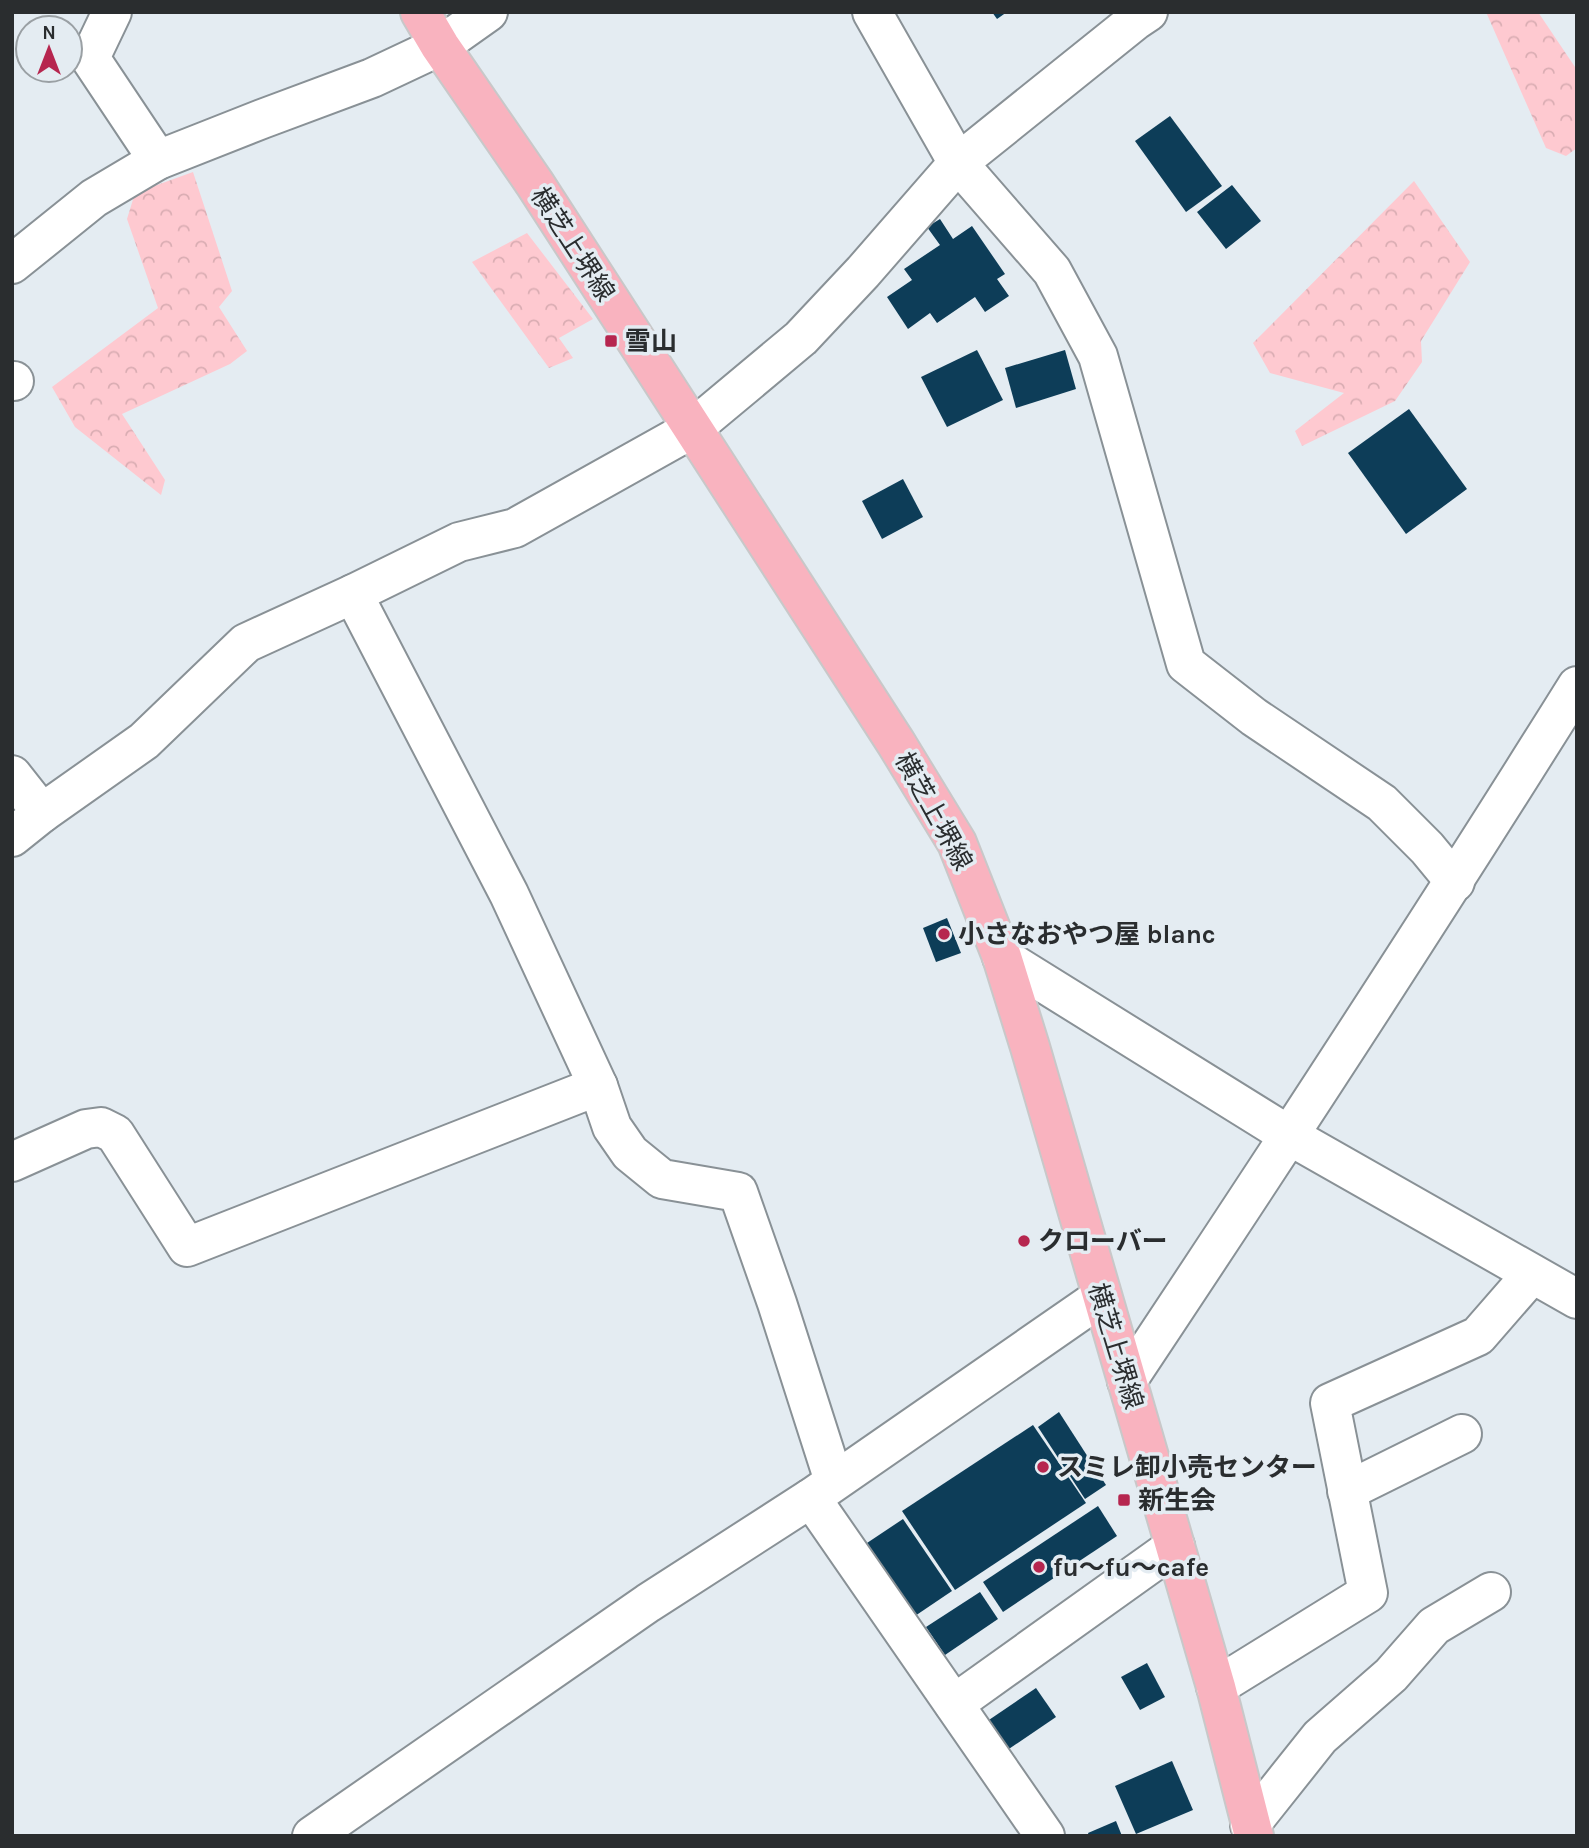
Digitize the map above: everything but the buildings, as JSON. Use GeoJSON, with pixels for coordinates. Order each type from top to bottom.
{"type":"FeatureCollection","features":[{"type":"Feature","properties":{"kind":"main road","name":"横芝上堺線"},"geometry":{"type":"LineString","coordinates":[[420,12],[440,46],[535,184],[896,743],[957,843],[1002,957],[1030,1047],[1216,1687],[1252,1830]]}},
{"type":"Feature","properties":{"kind":"street"},"geometry":{"type":"LineString","coordinates":[[112,12],[90,58],[158,160]]}},
{"type":"Feature","properties":{"kind":"street"},"geometry":{"type":"LineString","coordinates":[[12,264],[94,198],[158,160],[372,78],[440,46],[488,12]]}},
{"type":"Feature","properties":{"kind":"street"},"geometry":{"type":"LineString","coordinates":[[872,12],[958,163],[1052,271],[1098,356],[1186,664],[1254,717],[1382,803],[1427,848],[1455,882]]}},
{"type":"Feature","properties":{"kind":"street"},"geometry":{"type":"LineString","coordinates":[[12,837],[144,741],[246,643],[353,594],[458,541],[515,528],[692,429],[800,338],[863,272],[958,163],[1148,12]]}},
{"type":"Feature","properties":{"kind":"street"},"geometry":{"type":"LineString","coordinates":[[353,594],[509,894],[598,1086],[612,1127],[631,1153],[662,1179],[738,1192],[777,1303],[822,1490],[954,1704],[1045,1836]]}},
{"type":"Feature","properties":{"kind":"street"},"geometry":{"type":"LineString","coordinates":[[1127,1381],[1455,882],[1577,686]]}},
{"type":"Feature","properties":{"kind":"street"},"geometry":{"type":"LineString","coordinates":[[12,775],[42,813]]}},
{"type":"Feature","properties":{"kind":"street"},"geometry":{"type":"LineString","coordinates":[[1002,957],[1290,1136],[1577,1299]]}},
{"type":"Feature","properties":{"kind":"street"},"geometry":{"type":"LineString","coordinates":[[12,1162],[86,1129],[101,1127],[115,1134],[187,1247],[598,1086]]}},
{"type":"Feature","properties":{"kind":"street"},"geometry":{"type":"LineString","coordinates":[[1216,1687],[1368,1593],[1330,1403],[1478,1336],[1532,1275]]}},
{"type":"Feature","properties":{"kind":"street"},"geometry":{"type":"LineString","coordinates":[[312,1836],[648,1603],[822,1490],[1101,1297]]}},
{"type":"Feature","properties":{"kind":"street"},"geometry":{"type":"LineString","coordinates":[[1347,1491],[1462,1434]]}},
{"type":"Feature","properties":{"kind":"street"},"geometry":{"type":"LineString","coordinates":[[954,1704],[1175,1546]]}},
{"type":"Feature","properties":{"kind":"street"},"geometry":{"type":"LineString","coordinates":[[1252,1830],[1320,1737],[1391,1675],[1434,1626],[1491,1592]]}},
{"type":"Feature","properties":{"kind":"green space"},"geometry":{"type":"Polygon","coordinates":[[[1486,12],[1538,12],[1577,70],[1577,148],[1566,156],[1546,148],[1486,12]]]}},
{"type":"Feature","properties":{"kind":"green space"},"geometry":{"type":"Polygon","coordinates":[[[193,172],[232,291],[219,307],[247,351],[230,364],[122,414],[165,480],[161,495],[75,427],[52,387],[158,308],[127,219],[135,193],[193,172]]]}},
{"type":"Feature","properties":{"kind":"green space"},"geometry":{"type":"Polygon","coordinates":[[[1414,181],[1470,262],[1421,341],[1422,362],[1395,401],[1302,446],[1295,431],[1344,393],[1270,373],[1253,343],[1414,181]]]}},
{"type":"Feature","properties":{"kind":"green space"},"geometry":{"type":"Polygon","coordinates":[[[527,233],[593,319],[559,338],[573,358],[549,368],[472,262],[527,233]]]}},
{"type":"Feature","properties":{"kind":"place","name":"雪山"},"geometry":{"type":"Point","coordinates":[611,341]}},
{"type":"Feature","properties":{"kind":"place","name":"小さなおやつ屋 blanc"},"geometry":{"type":"Point","coordinates":[944,934]}},
{"type":"Feature","properties":{"kind":"place","name":"クローバー"},"geometry":{"type":"Point","coordinates":[1024,1241]}},
{"type":"Feature","properties":{"kind":"place","name":"スミレ卸小売センター"},"geometry":{"type":"Point","coordinates":[1043,1467]}},
{"type":"Feature","properties":{"kind":"place","name":"新生会"},"geometry":{"type":"Point","coordinates":[1124,1500]}},
{"type":"Feature","properties":{"kind":"place","name":"fu～fu～cafe"},"geometry":{"type":"Point","coordinates":[1039,1567]}}]}
